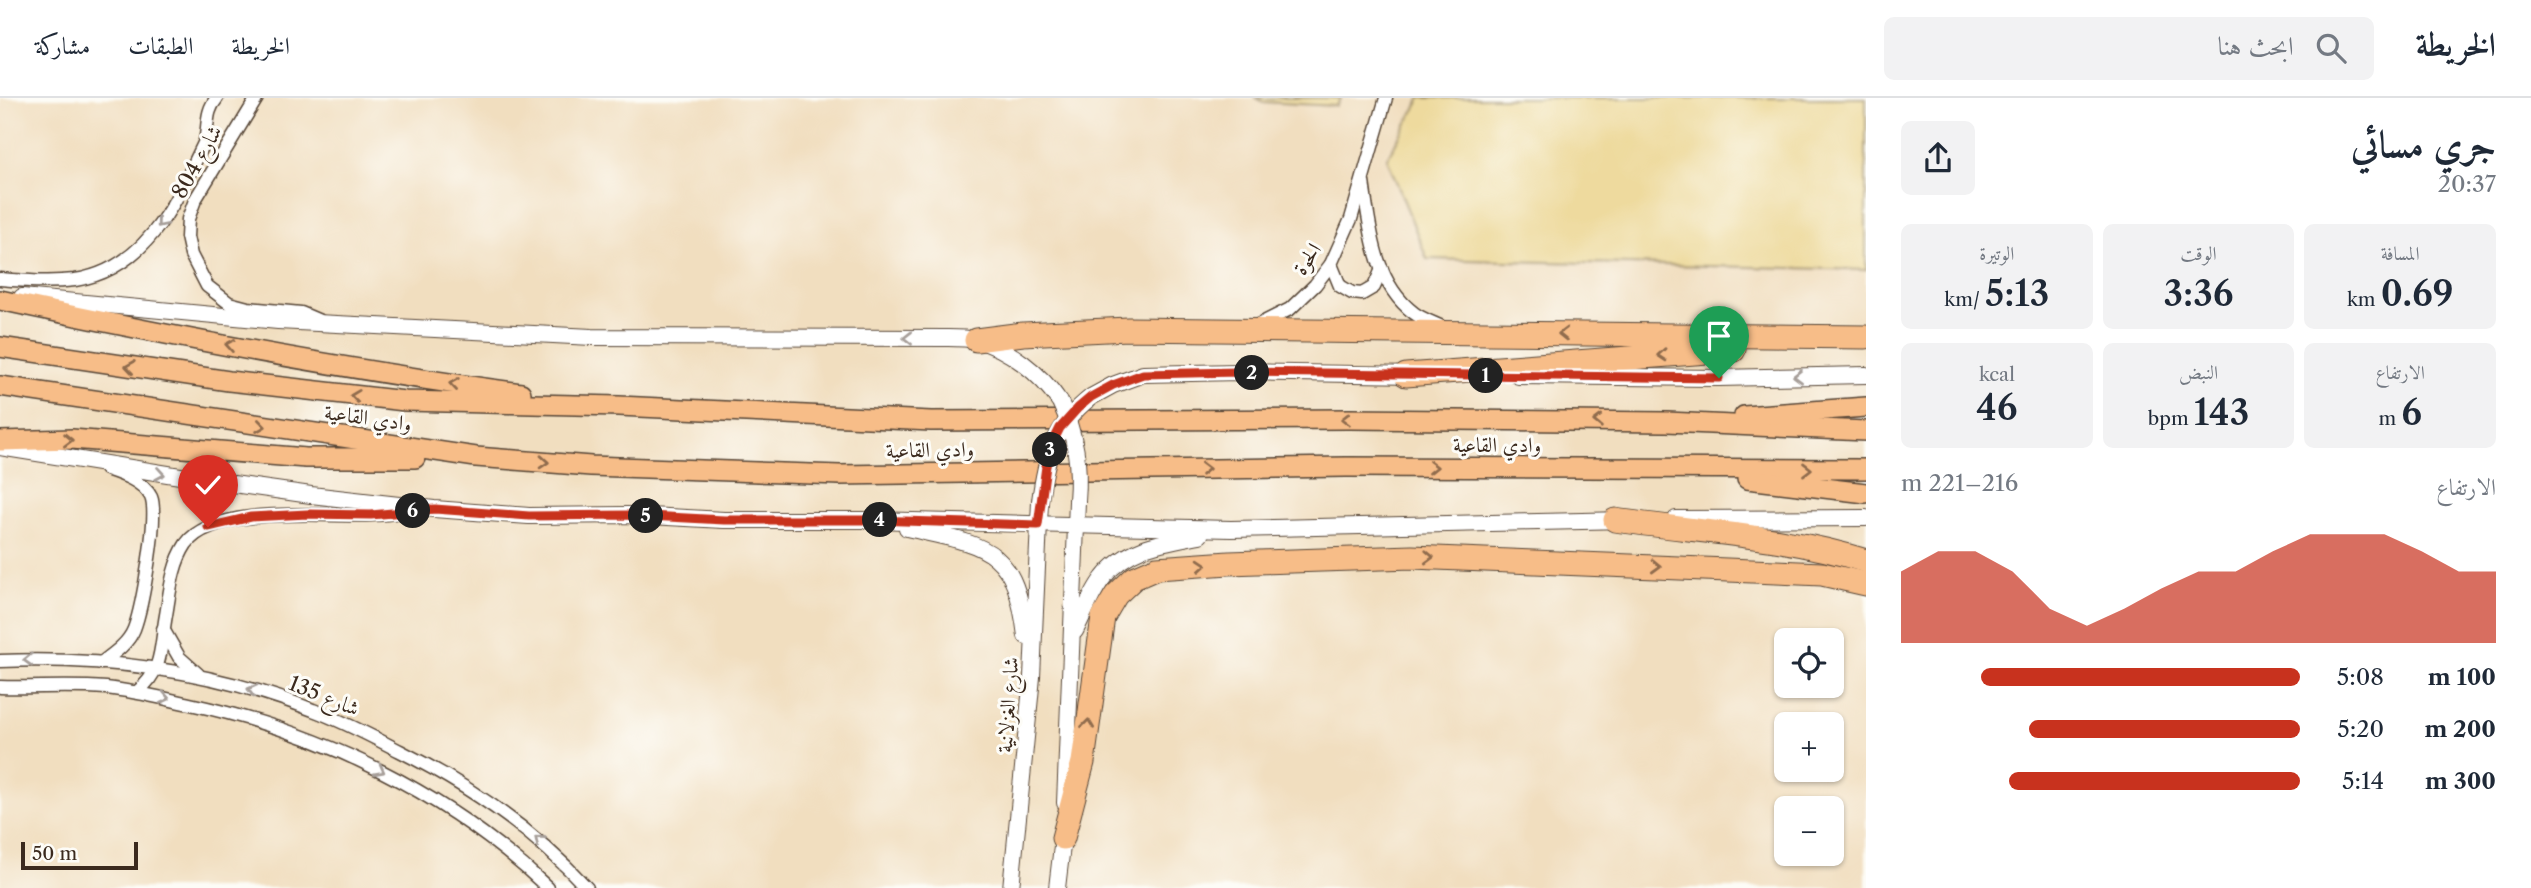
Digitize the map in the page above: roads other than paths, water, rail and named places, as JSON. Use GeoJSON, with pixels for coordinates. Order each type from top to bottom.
{"type":"FeatureCollection","features":[{"type":"Feature","properties":{"kind":"highway"},"geometry":{"type":"LineString","coordinates":[[976,340],[1023,334],[1128,329],[1866,337]]}},
{"type":"Feature","properties":{"kind":"highway"},"geometry":{"type":"LineString","coordinates":[[1406,375],[1733,350],[1778,338]]}},
{"type":"Feature","properties":{"kind":"highway"},"geometry":{"type":"LineString","coordinates":[[1615,520],[1831,549],[1866,561]]}},
{"type":"Feature","properties":{"kind":"highway"},"geometry":{"type":"LineString","coordinates":[[1063,838],[1083,762],[1103,617],[1124,587],[1134,578],[1157,568],[1412,557],[1822,574],[1866,584]]}},
{"type":"Feature","properties":{"kind":"main road"},"geometry":{"type":"LineString","coordinates":[[0,300],[115,325],[425,380],[619,406]]}},
{"type":"Feature","properties":{"kind":"main road","name":"وادي القاعية"},"geometry":{"type":"LineString","coordinates":[[0,347],[229,381],[405,401],[619,406],[931,421],[1349,419],[1667,422],[1866,431]]}},
{"type":"Feature","properties":{"kind":"main road","name":"وادي القاعية"},"geometry":{"type":"LineString","coordinates":[[0,386],[476,457],[591,466],[840,475],[1346,467],[1866,468]]}},
{"type":"Feature","properties":{"kind":"main road"},"geometry":{"type":"LineString","coordinates":[[1667,422],[1866,407]]}},
{"type":"Feature","properties":{"kind":"main road"},"geometry":{"type":"LineString","coordinates":[[0,441],[72,439],[306,458],[476,457]]}},
{"type":"Feature","properties":{"kind":"main road"},"geometry":{"type":"LineString","coordinates":[[1670,469],[1866,493]]}},
{"type":"Feature","properties":{"kind":"street","name":"شارع 804"},"geometry":{"type":"LineString","coordinates":[[0,279],[53,282],[77,279],[106,271],[132,255],[169,214],[205,141],[206,118],[217,98]]}},
{"type":"Feature","properties":{"kind":"street","name":"شارع 804"},"geometry":{"type":"LineString","coordinates":[[257,98],[195,200],[188,219],[187,237],[191,255],[207,286],[229,303],[248,309],[302,313],[325,324]]}},
{"type":"Feature","properties":{"kind":"street","name":"الحوة"},"geometry":{"type":"LineString","coordinates":[[1246,331],[1290,309],[1315,285],[1331,264],[1351,219],[1386,98]]}},
{"type":"Feature","properties":{"kind":"street","name":"الحوة"},"geometry":{"type":"LineString","coordinates":[[1362,179],[1370,229],[1390,289],[1414,313],[1452,332]]}},
{"type":"Feature","properties":{"kind":"street"},"geometry":{"type":"LineString","coordinates":[[1331,264],[1340,286],[1352,293],[1362,293],[1374,287],[1382,269]]}},
{"type":"Feature","properties":{"kind":"street"},"geometry":{"type":"LineString","coordinates":[[0,294],[203,315],[325,324],[592,337],[948,338],[976,340],[1019,361],[1035,373],[1060,402],[1077,451],[1063,838],[1057,888]]}},
{"type":"Feature","properties":{"kind":"street","name":"شارع الغزلانية"},"geometry":{"type":"LineString","coordinates":[[1011,888],[1032,677],[1040,501],[1054,440],[1068,419],[1091,397],[1143,374],[1406,375]]}},
{"type":"Feature","properties":{"kind":"street"},"geometry":{"type":"LineString","coordinates":[[1406,375],[1719,378],[1866,375]]}},
{"type":"Feature","properties":{"kind":"street"},"geometry":{"type":"LineString","coordinates":[[0,447],[312,495],[529,516],[630,515],[724,520],[871,520],[1231,529],[1615,520],[1866,518]]}},
{"type":"Feature","properties":{"kind":"street"},"geometry":{"type":"LineString","coordinates":[[93,463],[140,485],[150,496],[154,511],[152,544],[134,630],[118,650],[100,663]]}},
{"type":"Feature","properties":{"kind":"street"},"geometry":{"type":"LineString","coordinates":[[137,692],[149,682],[157,669],[173,573],[186,545],[196,534],[208,527],[251,517],[371,515],[435,509]]}},
{"type":"Feature","properties":{"kind":"street"},"geometry":{"type":"LineString","coordinates":[[871,520],[955,539],[980,547],[998,558],[1012,579],[1023,611],[1032,677]]}},
{"type":"Feature","properties":{"kind":"street"},"geometry":{"type":"LineString","coordinates":[[1072,636],[1101,579],[1115,564],[1132,552],[1152,545],[1231,529]]}},
{"type":"Feature","properties":{"kind":"street"},"geometry":{"type":"LineString","coordinates":[[163,629],[179,657],[204,678]]}},
{"type":"Feature","properties":{"kind":"street","name":"شارع 135"},"geometry":{"type":"LineString","coordinates":[[0,661],[41,659],[157,669],[266,694],[314,710],[425,763],[471,790],[520,825],[559,858],[587,888]]}},
{"type":"Feature","properties":{"kind":"street","name":"شارع 135"},"geometry":{"type":"LineString","coordinates":[[0,687],[105,688],[137,692],[250,717],[298,733],[360,760],[443,807],[507,852],[548,888]]}}]}
